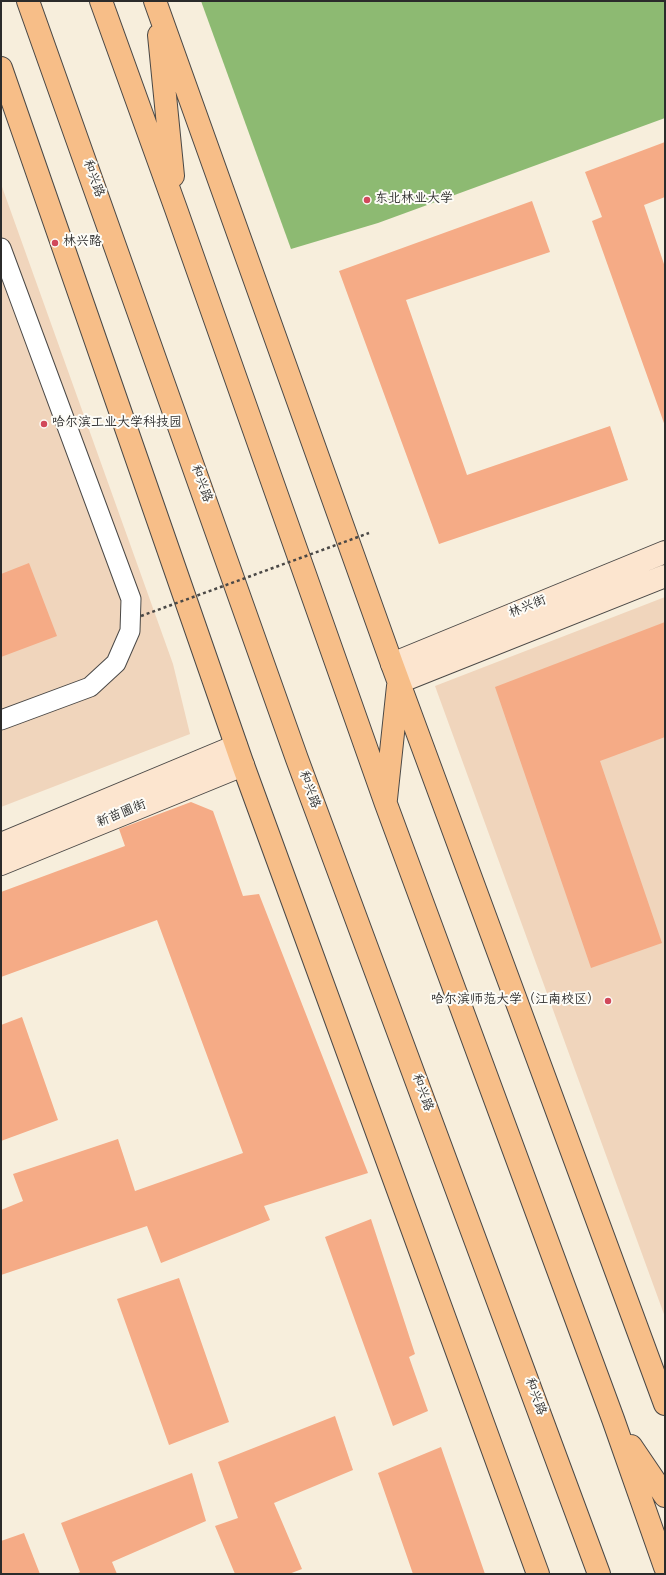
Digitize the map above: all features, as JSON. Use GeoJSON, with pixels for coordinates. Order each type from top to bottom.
{"type":"FeatureCollection","features":[{"type":"Feature","properties":{"kind":"highway","name":"和兴路"},"geometry":{"type":"LineString","coordinates":[[28,1],[297,759],[599,1574]]}},
{"type":"Feature","properties":{"kind":"highway"},"geometry":{"type":"LineString","coordinates":[[101,1],[386,804],[613,1419],[665,1567]]}},
{"type":"Feature","properties":{"kind":"highway"},"geometry":{"type":"LineString","coordinates":[[155,1],[176,209]]}},
{"type":"Feature","properties":{"kind":"highway"},"geometry":{"type":"LineString","coordinates":[[155,1],[395,673],[665,1404]]}},
{"type":"Feature","properties":{"kind":"highway"},"geometry":{"type":"LineString","coordinates":[[1,68],[240,756],[538,1574]]}},
{"type":"Feature","properties":{"kind":"highway"},"geometry":{"type":"LineString","coordinates":[[386,804],[395,673]]}},
{"type":"Feature","properties":{"kind":"highway"},"geometry":{"type":"LineString","coordinates":[[613,1419],[665,1496]]}},
{"type":"Feature","properties":{"kind":"main road","name":"林兴街"},"geometry":{"type":"LineString","coordinates":[[395,673],[665,552]]}},
{"type":"Feature","properties":{"kind":"main road","name":"林兴街"},"geometry":{"type":"LineString","coordinates":[[395,673],[665,576]]}},
{"type":"Feature","properties":{"kind":"main road","name":"新苗圃街"},"geometry":{"type":"LineString","coordinates":[[1,844],[240,756]]}},
{"type":"Feature","properties":{"kind":"main road","name":"新苗圃街"},"geometry":{"type":"LineString","coordinates":[[1,864],[240,756]]}},
{"type":"Feature","properties":{"kind":"street"},"geometry":{"type":"LineString","coordinates":[[1,248],[131,599],[130,631],[116,663],[90,687],[1,720]]}},
{"type":"Feature","properties":{"kind":"path"},"geometry":{"type":"LineString","coordinates":[[141,616],[369,533]]}},
{"type":"Feature","properties":{"kind":"shaded area","name":"哈尔滨工业大学科技园"},"geometry":{"type":"Polygon","coordinates":[[[1,184],[173,664],[190,734],[1,807],[1,184]]]}},
{"type":"Feature","properties":{"kind":"shaded area","name":"哈尔滨师范大学（江南校区）"},"geometry":{"type":"Polygon","coordinates":[[[665,597],[665,1317],[435,686],[665,597]]]}},
{"type":"Feature","properties":{"kind":"green space","name":"东北林业大学"},"geometry":{"type":"Polygon","coordinates":[[[201,1],[665,1],[665,118],[378,223],[291,249],[201,1]]]}},
{"type":"Feature","properties":{"kind":"building"},"geometry":{"type":"Polygon","coordinates":[[[665,142],[665,197],[644,205],[665,267],[665,426],[592,221],[602,217],[585,172],[665,142]]]}},
{"type":"Feature","properties":{"kind":"building"},"geometry":{"type":"Polygon","coordinates":[[[532,201],[550,252],[406,300],[467,475],[610,426],[628,480],[439,544],[339,271],[532,201]]]}},
{"type":"Feature","properties":{"kind":"building"},"geometry":{"type":"Polygon","coordinates":[[[29,563],[57,636],[1,657],[1,574],[29,563]]]}},
{"type":"Feature","properties":{"kind":"building"},"geometry":{"type":"Polygon","coordinates":[[[665,622],[665,737],[600,761],[662,943],[591,968],[495,687],[665,622]]]}},
{"type":"Feature","properties":{"kind":"building"},"geometry":{"type":"Polygon","coordinates":[[[191,802],[213,811],[243,896],[259,894],[368,1173],[264,1206],[270,1220],[161,1263],[147,1226],[1,1275],[1,1210],[23,1201],[13,1174],[118,1139],[135,1191],[243,1153],[157,920],[1,977],[1,892],[125,846],[119,829],[191,802]]]}},
{"type":"Feature","properties":{"kind":"building"},"geometry":{"type":"Polygon","coordinates":[[[22,1017],[58,1120],[1,1141],[1,1025],[22,1017]]]}},
{"type":"Feature","properties":{"kind":"building"},"geometry":{"type":"Polygon","coordinates":[[[371,1219],[415,1354],[409,1357],[428,1411],[393,1426],[325,1237],[371,1219]]]}},
{"type":"Feature","properties":{"kind":"building"},"geometry":{"type":"Polygon","coordinates":[[[179,1278],[229,1422],[169,1445],[117,1299],[179,1278]]]}},
{"type":"Feature","properties":{"kind":"building"},"geometry":{"type":"Polygon","coordinates":[[[335,1416],[353,1470],[274,1503],[302,1569],[289,1574],[235,1574],[215,1526],[238,1518],[218,1462],[335,1416]]]}},
{"type":"Feature","properties":{"kind":"building"},"geometry":{"type":"Polygon","coordinates":[[[441,1447],[485,1574],[413,1574],[378,1473],[441,1447]]]}},
{"type":"Feature","properties":{"kind":"building"},"geometry":{"type":"Polygon","coordinates":[[[192,1473],[206,1521],[112,1562],[117,1574],[76,1574],[80,1572],[61,1523],[192,1473]]]}},
{"type":"Feature","properties":{"kind":"building"},"geometry":{"type":"Polygon","coordinates":[[[24,1533],[40,1574],[1,1574],[1,1541],[24,1533]]]}},
{"type":"Feature","properties":{"kind":"place","name":"东北林业大学"},"geometry":{"type":"Point","coordinates":[367,200]}},
{"type":"Feature","properties":{"kind":"place","name":"林兴路"},"geometry":{"type":"Point","coordinates":[55,243]}},
{"type":"Feature","properties":{"kind":"place","name":"哈尔滨工业大学科技园"},"geometry":{"type":"Point","coordinates":[44,424]}},
{"type":"Feature","properties":{"kind":"place","name":"哈尔滨师范大学（江南校区）"},"geometry":{"type":"Point","coordinates":[608,1001]}}]}
